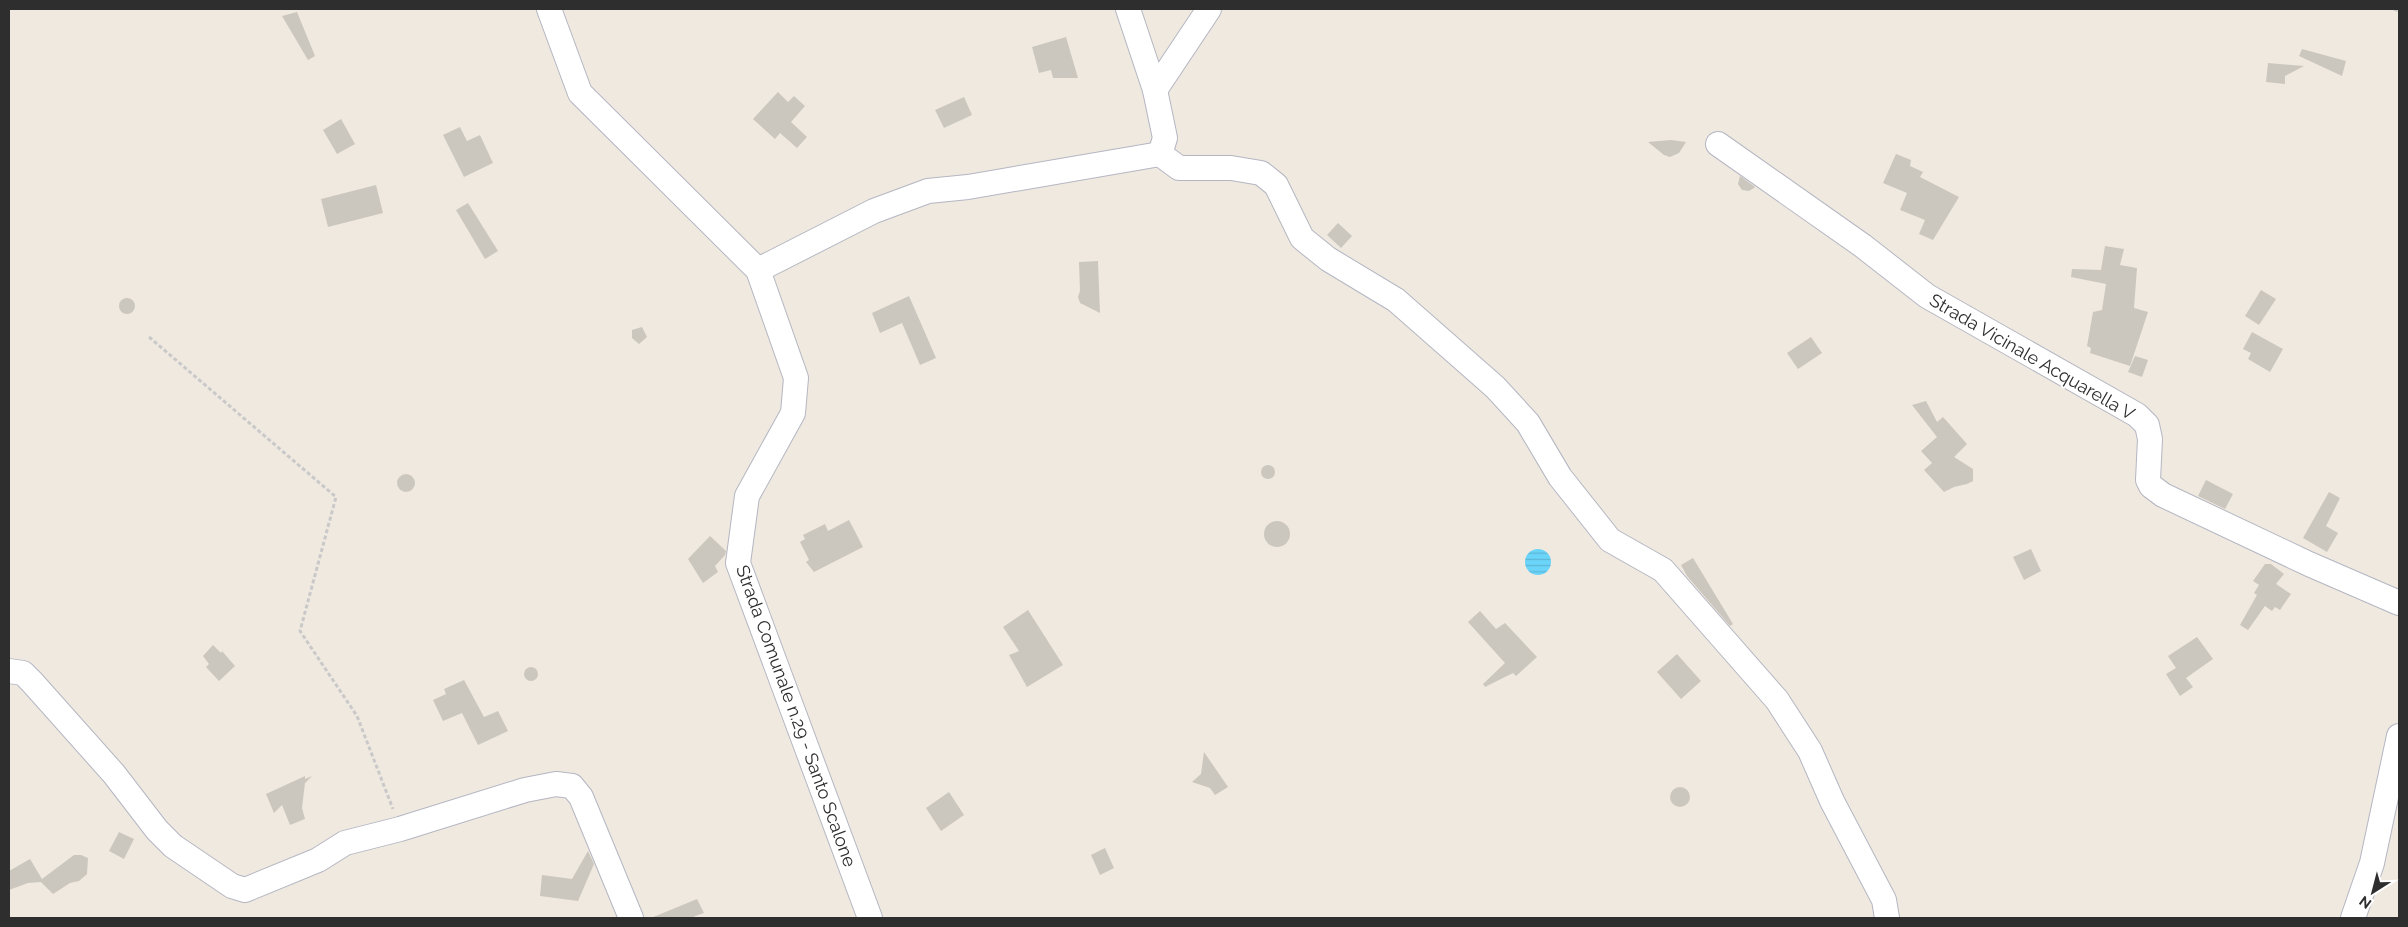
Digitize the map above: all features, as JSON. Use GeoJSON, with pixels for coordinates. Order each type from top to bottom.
{"type":"FeatureCollection","features":[{"type":"Feature","properties":{"kind":"street","name":"Strada Comunale n.29 - Santo Scalone"},"geometry":{"type":"LineString","coordinates":[[549,9],[580,93],[758,270],[796,378],[793,413],[747,496],[738,562],[870,918]]}},
{"type":"Feature","properties":{"kind":"street"},"geometry":{"type":"LineString","coordinates":[[1128,9],[1156,90],[1165,138],[1160,154]]}},
{"type":"Feature","properties":{"kind":"street"},"geometry":{"type":"LineString","coordinates":[[1156,90],[1209,9]]}},
{"type":"Feature","properties":{"kind":"street","name":"Strada Vicinale Acquarella V"},"geometry":{"type":"LineString","coordinates":[[1718,144],[1863,246],[1926,296],[2137,415],[2147,425],[2150,439],[2148,480],[2151,486],[2163,495],[2309,564],[2399,603]]}},
{"type":"Feature","properties":{"kind":"street"},"geometry":{"type":"LineString","coordinates":[[758,270],[874,211],[928,191],[968,187],[1160,154],[1179,168],[1231,168],[1261,173],[1276,186],[1302,238],[1328,259],[1396,300],[1496,387],[1528,423],[1560,477],[1610,540],[1663,570],[1777,700],[1810,751],[1832,801],[1884,900],[1887,918]]}},
{"type":"Feature","properties":{"kind":"street"},"geometry":{"type":"LineString","coordinates":[[9,671],[23,673],[32,682],[114,774],[157,830],[173,846],[232,886],[245,890],[318,860],[345,843],[525,790],[556,784],[572,786],[581,797],[631,918]]}},
{"type":"Feature","properties":{"kind":"street"},"geometry":{"type":"LineString","coordinates":[[2353,918],[2372,862],[2399,736]]}},
{"type":"Feature","properties":{"kind":"path"},"geometry":{"type":"LineString","coordinates":[[2394,9],[2399,11]]}},
{"type":"Feature","properties":{"kind":"path"},"geometry":{"type":"LineString","coordinates":[[149,337],[336,497],[300,631],[357,716],[400,828]]}},
{"type":"Feature","properties":{"kind":"water"},"geometry":{"type":"Polygon","coordinates":[[[1538,549],[1547,553],[1551,562],[1547,571],[1538,575],[1529,571],[1525,562],[1529,553],[1538,549]]]}},
{"type":"Feature","properties":{"kind":"building"},"geometry":{"type":"Polygon","coordinates":[[[297,12],[315,56],[308,60],[282,16],[297,12]]]}},
{"type":"Feature","properties":{"kind":"building"},"geometry":{"type":"Polygon","coordinates":[[[1066,37],[1078,78],[1053,78],[1051,70],[1039,73],[1032,47],[1066,37]]]}},
{"type":"Feature","properties":{"kind":"building"},"geometry":{"type":"Polygon","coordinates":[[[2302,49],[2346,61],[2342,76],[2299,56],[2302,49]]]}},
{"type":"Feature","properties":{"kind":"building"},"geometry":{"type":"Polygon","coordinates":[[[2268,63],[2304,66],[2285,76],[2285,84],[2266,82],[2268,63]]]}},
{"type":"Feature","properties":{"kind":"building"},"geometry":{"type":"Polygon","coordinates":[[[778,92],[788,102],[794,96],[805,106],[791,122],[807,137],[797,148],[780,133],[775,139],[753,119],[778,92]]]}},
{"type":"Feature","properties":{"kind":"building"},"geometry":{"type":"Polygon","coordinates":[[[964,97],[972,115],[944,128],[935,110],[964,97]]]}},
{"type":"Feature","properties":{"kind":"building"},"geometry":{"type":"Polygon","coordinates":[[[341,119],[355,144],[337,154],[323,130],[341,119]]]}},
{"type":"Feature","properties":{"kind":"building"},"geometry":{"type":"Polygon","coordinates":[[[460,127],[467,141],[480,135],[493,163],[464,177],[443,135],[460,127]]]}},
{"type":"Feature","properties":{"kind":"building"},"geometry":{"type":"Polygon","coordinates":[[[1671,140],[1686,142],[1679,153],[1670,157],[1664,155],[1648,142],[1671,140]]]}},
{"type":"Feature","properties":{"kind":"building"},"geometry":{"type":"Polygon","coordinates":[[[1896,154],[1911,160],[1910,166],[1923,172],[1920,177],[1959,197],[1933,240],[1919,234],[1925,220],[1900,210],[1907,193],[1883,183],[1896,154]]]}},
{"type":"Feature","properties":{"kind":"building"},"geometry":{"type":"Polygon","coordinates":[[[1740,176],[1755,187],[1749,191],[1742,190],[1738,184],[1740,176]]]}},
{"type":"Feature","properties":{"kind":"building"},"geometry":{"type":"Polygon","coordinates":[[[376,185],[383,213],[328,227],[321,199],[376,185]]]}},
{"type":"Feature","properties":{"kind":"building"},"geometry":{"type":"Polygon","coordinates":[[[468,203],[498,251],[485,259],[456,210],[468,203]]]}},
{"type":"Feature","properties":{"kind":"building"},"geometry":{"type":"Polygon","coordinates":[[[1338,223],[1352,236],[1341,248],[1327,235],[1338,223]]]}},
{"type":"Feature","properties":{"kind":"building"},"geometry":{"type":"Polygon","coordinates":[[[2105,246],[2124,249],[2120,265],[2137,268],[2134,308],[2148,312],[2130,366],[2090,353],[2091,348],[2087,346],[2093,312],[2102,310],[2106,284],[2071,277],[2072,269],[2101,270],[2105,246]]]}},
{"type":"Feature","properties":{"kind":"building"},"geometry":{"type":"Polygon","coordinates":[[[1098,261],[1100,313],[1080,303],[1078,297],[1080,291],[1079,262],[1098,261]]]}},
{"type":"Feature","properties":{"kind":"building"},"geometry":{"type":"Polygon","coordinates":[[[2261,290],[2276,299],[2259,325],[2245,316],[2261,290]]]}},
{"type":"Feature","properties":{"kind":"building"},"geometry":{"type":"Polygon","coordinates":[[[909,296],[936,358],[920,365],[902,323],[880,333],[872,313],[909,296]]]}},
{"type":"Feature","properties":{"kind":"building"},"geometry":{"type":"Polygon","coordinates":[[[124,298],[130,298],[135,303],[133,312],[124,314],[119,309],[119,303],[124,298]]]}},
{"type":"Feature","properties":{"kind":"building"},"geometry":{"type":"Polygon","coordinates":[[[642,327],[647,337],[639,344],[632,338],[632,330],[642,327]]]}},
{"type":"Feature","properties":{"kind":"building"},"geometry":{"type":"Polygon","coordinates":[[[2252,332],[2283,349],[2270,372],[2248,359],[2251,353],[2243,349],[2252,332]]]}},
{"type":"Feature","properties":{"kind":"building"},"geometry":{"type":"Polygon","coordinates":[[[1811,337],[1822,353],[1798,369],[1787,353],[1811,337]]]}},
{"type":"Feature","properties":{"kind":"building"},"geometry":{"type":"Polygon","coordinates":[[[2135,356],[2148,360],[2142,377],[2128,372],[2135,356]]]}},
{"type":"Feature","properties":{"kind":"building"},"geometry":{"type":"Polygon","coordinates":[[[1926,401],[1937,422],[1943,417],[1967,444],[1954,457],[1973,469],[1973,481],[1944,492],[1924,470],[1932,463],[1921,451],[1937,437],[1912,405],[1926,401]]]}},
{"type":"Feature","properties":{"kind":"building"},"geometry":{"type":"Polygon","coordinates":[[[1265,465],[1271,465],[1275,472],[1271,479],[1265,479],[1261,475],[1261,469],[1265,465]]]}},
{"type":"Feature","properties":{"kind":"building"},"geometry":{"type":"Polygon","coordinates":[[[406,474],[412,477],[415,483],[412,489],[406,492],[400,489],[397,483],[400,477],[406,474]]]}},
{"type":"Feature","properties":{"kind":"building"},"geometry":{"type":"Polygon","coordinates":[[[2206,480],[2233,494],[2225,509],[2198,496],[2206,480]]]}},
{"type":"Feature","properties":{"kind":"building"},"geometry":{"type":"Polygon","coordinates":[[[2329,492],[2340,498],[2326,526],[2338,533],[2327,552],[2303,538],[2329,492]]]}},
{"type":"Feature","properties":{"kind":"building"},"geometry":{"type":"Polygon","coordinates":[[[849,520],[863,547],[814,572],[806,562],[809,560],[800,542],[805,539],[803,535],[825,524],[828,531],[849,520]]]}},
{"type":"Feature","properties":{"kind":"building"},"geometry":{"type":"Polygon","coordinates":[[[1277,521],[1286,525],[1290,534],[1286,543],[1277,547],[1268,543],[1264,534],[1268,525],[1277,521]]]}},
{"type":"Feature","properties":{"kind":"building"},"geometry":{"type":"Polygon","coordinates":[[[710,536],[726,551],[725,555],[715,566],[718,572],[703,583],[688,559],[710,536]]]}},
{"type":"Feature","properties":{"kind":"building"},"geometry":{"type":"Polygon","coordinates":[[[2031,549],[2041,571],[2024,580],[2013,557],[2031,549]]]}},
{"type":"Feature","properties":{"kind":"building"},"geometry":{"type":"Polygon","coordinates":[[[1693,558],[1733,624],[1730,626],[1687,576],[1681,565],[1693,558]]]}},
{"type":"Feature","properties":{"kind":"building"},"geometry":{"type":"Polygon","coordinates":[[[2265,564],[2271,564],[2284,574],[2276,584],[2291,594],[2280,610],[2275,607],[2272,611],[2265,606],[2248,630],[2240,625],[2257,595],[2254,593],[2259,585],[2253,581],[2265,564]]]}},
{"type":"Feature","properties":{"kind":"building"},"geometry":{"type":"Polygon","coordinates":[[[1028,610],[1063,665],[1027,687],[1009,655],[1019,651],[1003,627],[1028,610]]]}},
{"type":"Feature","properties":{"kind":"building"},"geometry":{"type":"Polygon","coordinates":[[[1480,611],[1496,629],[1505,623],[1537,657],[1516,676],[1513,673],[1485,687],[1483,684],[1505,663],[1468,622],[1480,611]]]}},
{"type":"Feature","properties":{"kind":"building"},"geometry":{"type":"Polygon","coordinates":[[[2197,637],[2213,659],[2186,678],[2193,687],[2180,696],[2166,674],[2176,668],[2168,656],[2197,637]]]}},
{"type":"Feature","properties":{"kind":"building"},"geometry":{"type":"Polygon","coordinates":[[[213,645],[221,653],[222,651],[235,666],[219,681],[206,667],[209,664],[203,656],[213,645]]]}},
{"type":"Feature","properties":{"kind":"building"},"geometry":{"type":"Polygon","coordinates":[[[1677,654],[1701,681],[1681,699],[1657,672],[1677,654]]]}},
{"type":"Feature","properties":{"kind":"building"},"geometry":{"type":"Polygon","coordinates":[[[528,667],[534,667],[538,674],[534,681],[528,681],[524,677],[524,671],[528,667]]]}},
{"type":"Feature","properties":{"kind":"building"},"geometry":{"type":"Polygon","coordinates":[[[464,680],[484,717],[498,711],[508,731],[478,745],[462,713],[443,721],[433,700],[446,694],[444,689],[464,680]]]}},
{"type":"Feature","properties":{"kind":"building"},"geometry":{"type":"Polygon","coordinates":[[[1204,752],[1228,787],[1215,795],[1210,788],[1192,782],[1201,774],[1204,752]]]}},
{"type":"Feature","properties":{"kind":"building"},"geometry":{"type":"Polygon","coordinates":[[[305,776],[305,779],[312,776],[305,783],[302,808],[305,819],[290,825],[282,805],[274,813],[266,794],[305,776]]]}},
{"type":"Feature","properties":{"kind":"building"},"geometry":{"type":"Polygon","coordinates":[[[1680,787],[1687,790],[1690,797],[1687,804],[1680,807],[1673,804],[1670,797],[1673,790],[1680,787]]]}},
{"type":"Feature","properties":{"kind":"building"},"geometry":{"type":"Polygon","coordinates":[[[949,792],[964,815],[941,831],[926,808],[949,792]]]}},
{"type":"Feature","properties":{"kind":"building"},"geometry":{"type":"Polygon","coordinates":[[[119,832],[134,839],[124,859],[109,851],[119,832]]]}},
{"type":"Feature","properties":{"kind":"building"},"geometry":{"type":"Polygon","coordinates":[[[1105,848],[1114,868],[1100,875],[1091,855],[1105,848]]]}},
{"type":"Feature","properties":{"kind":"building"},"geometry":{"type":"Polygon","coordinates":[[[588,851],[594,864],[578,901],[540,896],[542,875],[572,879],[588,851]]]}},
{"type":"Feature","properties":{"kind":"building"},"geometry":{"type":"Polygon","coordinates":[[[74,855],[88,858],[87,874],[79,881],[70,883],[53,894],[41,882],[28,883],[9,890],[9,871],[30,859],[42,879],[74,855]]]}},
{"type":"Feature","properties":{"kind":"building"},"geometry":{"type":"Polygon","coordinates":[[[697,899],[704,913],[690,918],[651,918],[697,899]]]}}]}
